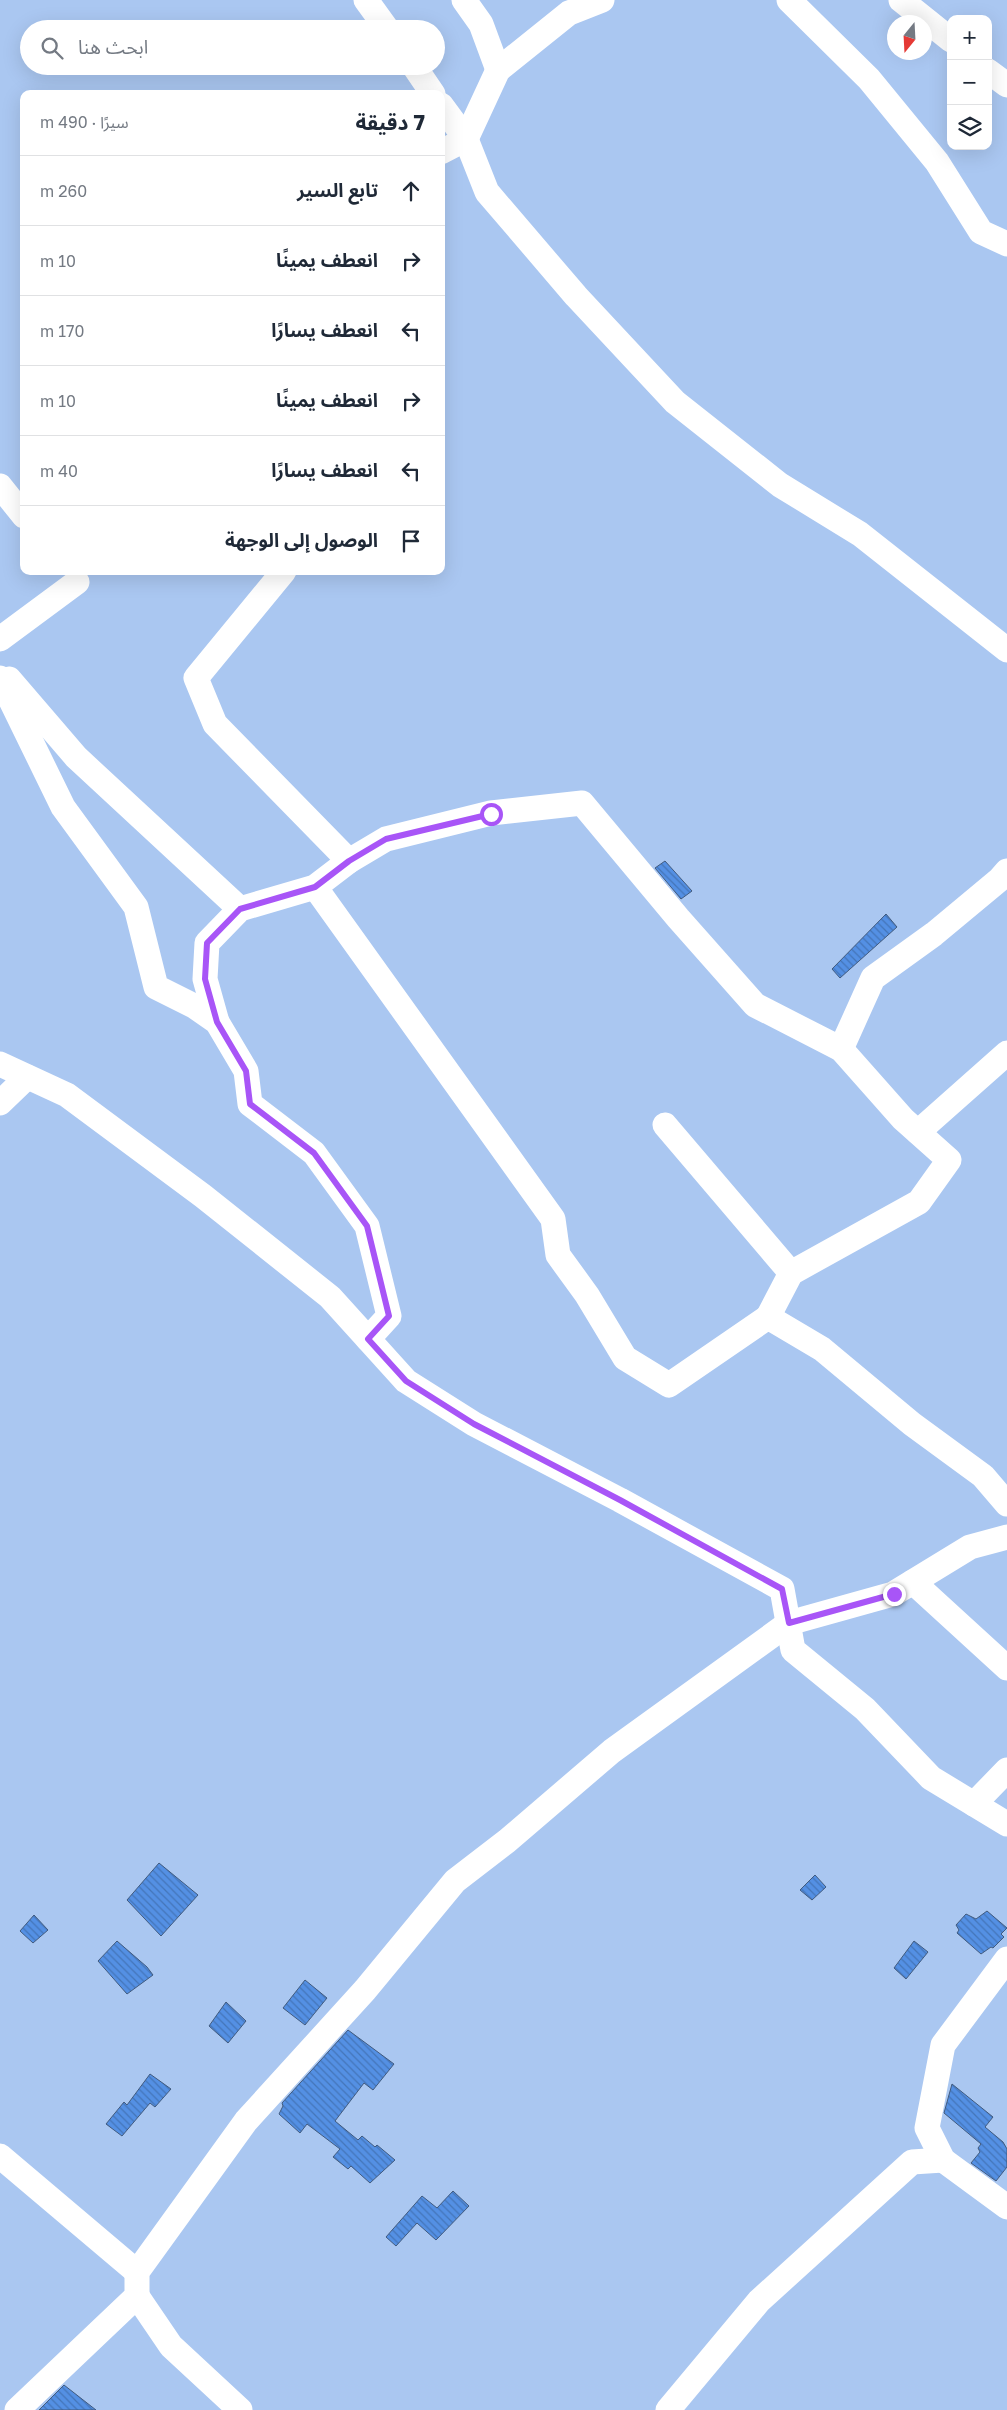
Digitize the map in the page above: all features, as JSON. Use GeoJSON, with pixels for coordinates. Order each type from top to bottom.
{"type":"FeatureCollection","features":[{"type":"Feature","properties":{"kind":"street"},"geometry":{"type":"LineString","coordinates":[[366,0],[380,20]]}},
{"type":"Feature","properties":{"kind":"street"},"geometry":{"type":"LineString","coordinates":[[464,0],[481,24],[498,70]]}},
{"type":"Feature","properties":{"kind":"street"},"geometry":{"type":"LineString","coordinates":[[445,150],[466,139],[498,70],[569,13],[602,0]]}},
{"type":"Feature","properties":{"kind":"street"},"geometry":{"type":"LineString","coordinates":[[789,0],[869,79],[937,162],[981,232],[1007,244]]}},
{"type":"Feature","properties":{"kind":"street"},"geometry":{"type":"LineString","coordinates":[[901,0],[947,37]]}},
{"type":"Feature","properties":{"kind":"street"},"geometry":{"type":"LineString","coordinates":[[992,74],[1007,85]]}},
{"type":"Feature","properties":{"kind":"street"},"geometry":{"type":"LineString","coordinates":[[420,75],[430,90]]}},
{"type":"Feature","properties":{"kind":"street"},"geometry":{"type":"LineString","coordinates":[[445,110],[466,139],[486,192],[576,296],[674,402],[780,485],[860,534],[1007,650]]}},
{"type":"Feature","properties":{"kind":"street"},"geometry":{"type":"LineString","coordinates":[[0,486],[20,511]]}},
{"type":"Feature","properties":{"kind":"street"},"geometry":{"type":"LineString","coordinates":[[0,639],[78,575]]}},
{"type":"Feature","properties":{"kind":"street"},"geometry":{"type":"LineString","coordinates":[[281,575],[196,678],[215,724],[349,861]]}},
{"type":"Feature","properties":{"kind":"street"},"geometry":{"type":"LineString","coordinates":[[0,667],[76,757],[240,909]]}},
{"type":"Feature","properties":{"kind":"street"},"geometry":{"type":"LineString","coordinates":[[0,678],[63,807],[136,907],[156,987],[194,1006],[217,1022]]}},
{"type":"Feature","properties":{"kind":"street"},"geometry":{"type":"LineString","coordinates":[[315,887],[553,1220],[558,1255],[587,1295],[626,1358],[669,1385],[768,1317],[791,1273],[919,1202],[949,1160],[918,1132],[863,1075],[841,1049],[755,1005],[678,918],[582,802],[491,814],[386,839],[349,861],[315,887],[240,909],[207,943],[205,979],[217,1022],[246,1071],[250,1104],[314,1153],[367,1226],[389,1316],[368,1339]]}},
{"type":"Feature","properties":{"kind":"street"},"geometry":{"type":"LineString","coordinates":[[841,1049],[873,978],[934,934],[1000,880],[1007,871]]}},
{"type":"Feature","properties":{"kind":"street"},"geometry":{"type":"LineString","coordinates":[[918,1132],[1007,1053]]}},
{"type":"Feature","properties":{"kind":"street"},"geometry":{"type":"LineString","coordinates":[[0,1064],[67,1095],[204,1196],[330,1297],[406,1381],[474,1424],[620,1500],[782,1589],[794,1650],[865,1709],[931,1778],[1007,1824]]}},
{"type":"Feature","properties":{"kind":"street"},"geometry":{"type":"LineString","coordinates":[[0,1103],[27,1077]]}},
{"type":"Feature","properties":{"kind":"street"},"geometry":{"type":"LineString","coordinates":[[664,1125],[791,1273]]}},
{"type":"Feature","properties":{"kind":"street"},"geometry":{"type":"LineString","coordinates":[[768,1317],[822,1349],[912,1424],[983,1476],[1007,1504]]}},
{"type":"Feature","properties":{"kind":"street"},"geometry":{"type":"LineString","coordinates":[[17,2410],[137,2284],[246,2121],[365,1990],[455,1881],[507,1841],[612,1751],[789,1623],[894,1594],[970,1547],[1007,1537]]}},
{"type":"Feature","properties":{"kind":"street"},"geometry":{"type":"LineString","coordinates":[[913,1582],[1007,1668]]}},
{"type":"Feature","properties":{"kind":"street"},"geometry":{"type":"LineString","coordinates":[[974,1804],[1007,1770]]}},
{"type":"Feature","properties":{"kind":"street"},"geometry":{"type":"LineString","coordinates":[[1007,1960],[943,2045],[927,2128],[943,2160],[1007,2207]]}},
{"type":"Feature","properties":{"kind":"street"},"geometry":{"type":"LineString","coordinates":[[0,2156],[137,2284],[171,2346],[240,2410]]}},
{"type":"Feature","properties":{"kind":"street"},"geometry":{"type":"LineString","coordinates":[[668,2410],[766,2295],[912,2162],[943,2160]]}},
{"type":"Feature","properties":{"kind":"building"},"geometry":{"type":"Polygon","coordinates":[[[665,861],[692,891],[681,899],[655,868],[665,861]]]}},
{"type":"Feature","properties":{"kind":"building"},"geometry":{"type":"Polygon","coordinates":[[[886,914],[897,927],[840,978],[832,969],[886,914]]]}},
{"type":"Feature","properties":{"kind":"building"},"geometry":{"type":"Polygon","coordinates":[[[159,1863],[198,1895],[161,1936],[127,1900],[159,1863]]]}},
{"type":"Feature","properties":{"kind":"building"},"geometry":{"type":"Polygon","coordinates":[[[815,1875],[826,1887],[812,1900],[800,1890],[815,1875]]]}},
{"type":"Feature","properties":{"kind":"building"},"geometry":{"type":"Polygon","coordinates":[[[987,1911],[1007,1928],[1001,1934],[1004,1937],[993,1948],[991,1947],[981,1954],[957,1933],[959,1930],[956,1925],[966,1914],[976,1919],[987,1911]]]}},
{"type":"Feature","properties":{"kind":"building"},"geometry":{"type":"Polygon","coordinates":[[[34,1915],[48,1930],[33,1943],[20,1931],[34,1915]]]}},
{"type":"Feature","properties":{"kind":"building"},"geometry":{"type":"Polygon","coordinates":[[[117,1941],[147,1967],[153,1975],[127,1994],[98,1961],[117,1941]]]}},
{"type":"Feature","properties":{"kind":"building"},"geometry":{"type":"Polygon","coordinates":[[[914,1941],[928,1952],[906,1979],[894,1968],[914,1941]]]}},
{"type":"Feature","properties":{"kind":"building"},"geometry":{"type":"Polygon","coordinates":[[[305,1980],[327,1998],[305,2025],[283,2008],[305,1980]]]}},
{"type":"Feature","properties":{"kind":"building"},"geometry":{"type":"Polygon","coordinates":[[[226,2002],[246,2021],[228,2043],[209,2026],[226,2002]]]}},
{"type":"Feature","properties":{"kind":"building"},"geometry":{"type":"Polygon","coordinates":[[[348,2030],[394,2064],[373,2090],[364,2083],[335,2121],[358,2140],[362,2136],[375,2147],[377,2145],[395,2160],[370,2183],[351,2166],[348,2169],[333,2157],[340,2149],[307,2124],[300,2133],[279,2114],[283,2106],[282,2103],[348,2030]]]}},
{"type":"Feature","properties":{"kind":"building"},"geometry":{"type":"Polygon","coordinates":[[[150,2074],[171,2089],[155,2107],[150,2103],[122,2136],[106,2124],[124,2102],[127,2105],[150,2074]]]}},
{"type":"Feature","properties":{"kind":"building"},"geometry":{"type":"Polygon","coordinates":[[[952,2084],[993,2117],[985,2127],[1003,2142],[1007,2149],[1007,2167],[996,2181],[971,2163],[980,2152],[978,2148],[981,2144],[944,2113],[952,2084]]]}},
{"type":"Feature","properties":{"kind":"building"},"geometry":{"type":"Polygon","coordinates":[[[453,2191],[469,2206],[436,2240],[417,2223],[396,2246],[386,2237],[422,2196],[437,2208],[453,2191]]]}},
{"type":"Feature","properties":{"kind":"building"},"geometry":{"type":"Polygon","coordinates":[[[64,2385],[96,2410],[39,2410],[64,2385]]]}},
{"type":"Feature","properties":{"kind":"route"},"geometry":{"type":"LineString","coordinates":[[491,814],[386,839],[349,861],[315,887],[240,909],[207,943],[205,979],[217,1022],[246,1071],[250,1104],[314,1153],[367,1226],[389,1316],[368,1339],[406,1381],[474,1424],[620,1500],[782,1589],[789,1623],[894,1594]]}}]}
